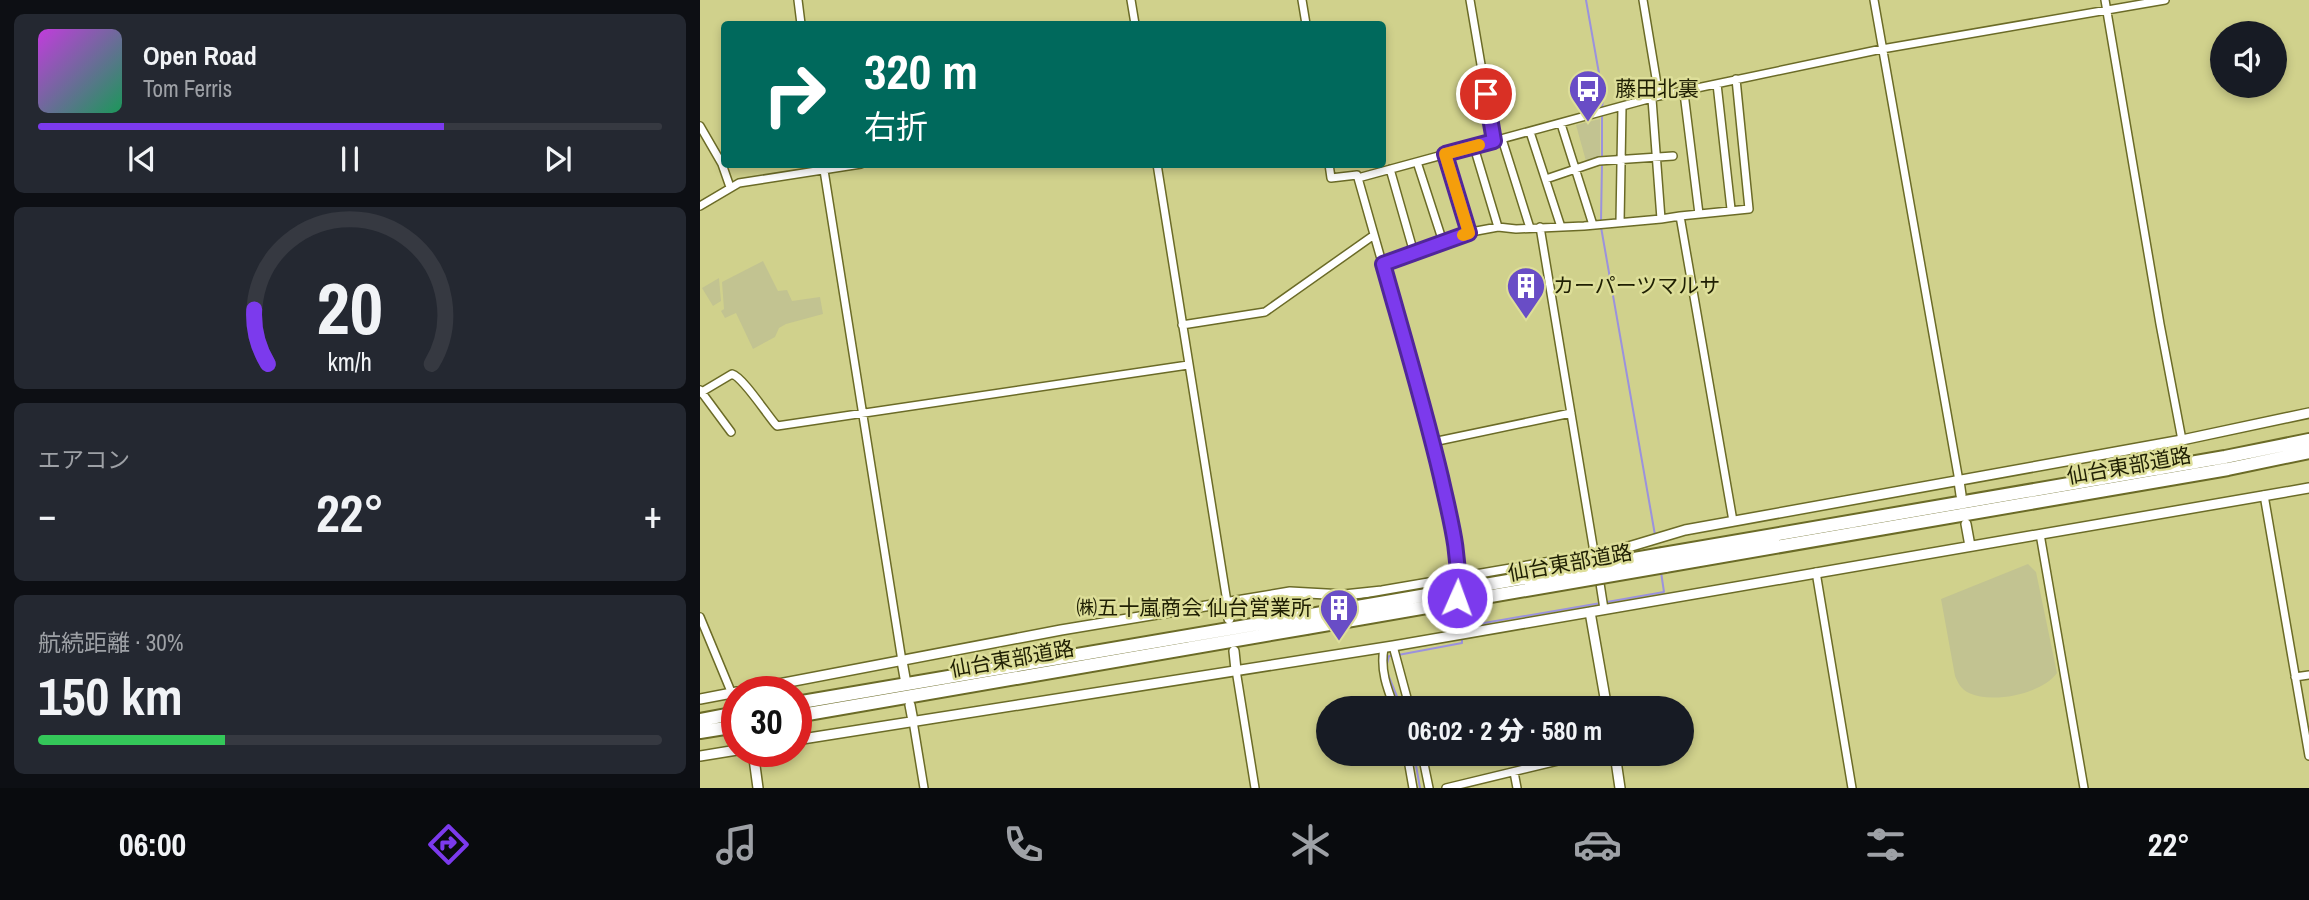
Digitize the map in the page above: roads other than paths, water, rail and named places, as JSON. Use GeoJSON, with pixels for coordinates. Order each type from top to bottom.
{"type":"FeatureCollection","features":[{"type":"Feature","properties":{"kind":"highway","name":"仙台東部道路"},"geometry":{"type":"LineString","coordinates":[[812,713],[1305,622],[1664,560],[2309,440]]}},
{"type":"Feature","properties":{"kind":"highway","name":"仙台東部道路"},"geometry":{"type":"LineString","coordinates":[[1664,560],[2214,471],[2309,452]]}},
{"type":"Feature","properties":{"kind":"highway","name":"仙台東部道路"},"geometry":{"type":"LineString","coordinates":[[812,700],[1305,622]]}},
{"type":"Feature","properties":{"kind":"highway"},"geometry":{"type":"LineString","coordinates":[[700,720],[721,716]]}},
{"type":"Feature","properties":{"kind":"highway"},"geometry":{"type":"LineString","coordinates":[[700,732],[721,729]]}},
{"type":"Feature","properties":{"kind":"street"},"geometry":{"type":"LineString","coordinates":[[798,0],[802,21]]}},
{"type":"Feature","properties":{"kind":"street"},"geometry":{"type":"LineString","coordinates":[[1131,0],[1134,21]]}},
{"type":"Feature","properties":{"kind":"street"},"geometry":{"type":"LineString","coordinates":[[1302,0],[1306,21]]}},
{"type":"Feature","properties":{"kind":"street"},"geometry":{"type":"LineString","coordinates":[[1470,0],[1498,140],[1530,228]]}},
{"type":"Feature","properties":{"kind":"street"},"geometry":{"type":"LineString","coordinates":[[1643,0],[1656,97],[1656,156],[1661,219]]}},
{"type":"Feature","properties":{"kind":"street"},"geometry":{"type":"LineString","coordinates":[[1874,0],[1961,495]]}},
{"type":"Feature","properties":{"kind":"street"},"geometry":{"type":"LineString","coordinates":[[2105,0],[2182,440]]}},
{"type":"Feature","properties":{"kind":"street"},"geometry":{"type":"LineString","coordinates":[[1358,178],[1717,83],[1882,49],[2165,0]]}},
{"type":"Feature","properties":{"kind":"street"},"geometry":{"type":"LineString","coordinates":[[1383,264],[1469,233],[1498,227],[1561,227],[1749,209],[1736,79]]}},
{"type":"Feature","properties":{"kind":"street"},"geometry":{"type":"LineString","coordinates":[[1717,83],[1731,209]]}},
{"type":"Feature","properties":{"kind":"street"},"geometry":{"type":"LineString","coordinates":[[1685,93],[1699,214]]}},
{"type":"Feature","properties":{"kind":"street"},"geometry":{"type":"LineString","coordinates":[[1620,222],[1622,107]]}},
{"type":"Feature","properties":{"kind":"street"},"geometry":{"type":"LineString","coordinates":[[1561,124],[1574,169],[1599,224]]}},
{"type":"Feature","properties":{"kind":"street"},"geometry":{"type":"LineString","coordinates":[[700,126],[721,162]]}},
{"type":"Feature","properties":{"kind":"street"},"geometry":{"type":"LineString","coordinates":[[1530,132],[1561,227]]}},
{"type":"Feature","properties":{"kind":"street"},"geometry":{"type":"LineString","coordinates":[[1474,147],[1498,227]]}},
{"type":"Feature","properties":{"kind":"street"},"geometry":{"type":"LineString","coordinates":[[1445,154],[1469,233]]}},
{"type":"Feature","properties":{"kind":"street"},"geometry":{"type":"LineString","coordinates":[[1546,179],[1603,160],[1673,156]]}},
{"type":"Feature","properties":{"kind":"street"},"geometry":{"type":"LineString","coordinates":[[1417,162],[1443,242]]}},
{"type":"Feature","properties":{"kind":"street"},"geometry":{"type":"LineString","coordinates":[[723,168],[730,187]]}},
{"type":"Feature","properties":{"kind":"street"},"geometry":{"type":"LineString","coordinates":[[700,206],[739,183],[818,168]]}},
{"type":"Feature","properties":{"kind":"street"},"geometry":{"type":"LineString","coordinates":[[823,168],[905,678]]}},
{"type":"Feature","properties":{"kind":"street"},"geometry":{"type":"LineString","coordinates":[[1158,168],[1229,619]]}},
{"type":"Feature","properties":{"kind":"street"},"geometry":{"type":"LineString","coordinates":[[1330,168],[1331,178],[1357,175],[1433,442],[1457,543],[1459,578],[1455,634]]}},
{"type":"Feature","properties":{"kind":"street"},"geometry":{"type":"LineString","coordinates":[[1390,170],[1414,253]]}},
{"type":"Feature","properties":{"kind":"street"},"geometry":{"type":"LineString","coordinates":[[1680,216],[1733,521]]}},
{"type":"Feature","properties":{"kind":"street"},"geometry":{"type":"LineString","coordinates":[[1540,227],[1603,604]]}},
{"type":"Feature","properties":{"kind":"street"},"geometry":{"type":"LineString","coordinates":[[1182,325],[1265,312],[1374,235]]}},
{"type":"Feature","properties":{"kind":"street"},"geometry":{"type":"LineString","coordinates":[[731,432],[701,391],[732,374],[739,376],[777,426],[1188,365]]}},
{"type":"Feature","properties":{"kind":"street"},"geometry":{"type":"LineString","coordinates":[[1433,442],[1571,413]]}},
{"type":"Feature","properties":{"kind":"street"},"geometry":{"type":"LineString","coordinates":[[812,678],[1061,630],[1290,592],[1356,594],[1595,554],[1733,521],[2182,440],[2309,413]]}},
{"type":"Feature","properties":{"kind":"street"},"geometry":{"type":"LineString","coordinates":[[812,737],[1390,648],[1455,634],[1590,612],[1603,604],[1815,572],[2309,488]]}},
{"type":"Feature","properties":{"kind":"street"},"geometry":{"type":"LineString","coordinates":[[2264,495],[2309,756]]}},
{"type":"Feature","properties":{"kind":"street"},"geometry":{"type":"LineString","coordinates":[[1966,524],[1970,546]]}},
{"type":"Feature","properties":{"kind":"street"},"geometry":{"type":"LineString","coordinates":[[2040,534],[2084,788]]}},
{"type":"Feature","properties":{"kind":"street"},"geometry":{"type":"LineString","coordinates":[[1815,572],[1852,788]]}},
{"type":"Feature","properties":{"kind":"street"},"geometry":{"type":"LineString","coordinates":[[1590,612],[1605,696]]}},
{"type":"Feature","properties":{"kind":"street"},"geometry":{"type":"LineString","coordinates":[[700,618],[726,676]]}},
{"type":"Feature","properties":{"kind":"street"},"geometry":{"type":"LineString","coordinates":[[1390,648],[1406,696]]}},
{"type":"Feature","properties":{"kind":"street"},"geometry":{"type":"LineString","coordinates":[[1390,648],[1381,663],[1390,696]]}},
{"type":"Feature","properties":{"kind":"street"},"geometry":{"type":"LineString","coordinates":[[1234,651],[1255,788]]}},
{"type":"Feature","properties":{"kind":"street"},"geometry":{"type":"LineString","coordinates":[[2295,677],[2309,675]]}},
{"type":"Feature","properties":{"kind":"street"},"geometry":{"type":"LineString","coordinates":[[700,699],[721,695]]}},
{"type":"Feature","properties":{"kind":"street"},"geometry":{"type":"LineString","coordinates":[[910,705],[924,788]]}},
{"type":"Feature","properties":{"kind":"street"},"geometry":{"type":"LineString","coordinates":[[700,756],[721,753]]}},
{"type":"Feature","properties":{"kind":"street"},"geometry":{"type":"LineString","coordinates":[[1409,766],[1413,788]]}},
{"type":"Feature","properties":{"kind":"street"},"geometry":{"type":"LineString","coordinates":[[1424,766],[1429,788]]}},
{"type":"Feature","properties":{"kind":"street"},"geometry":{"type":"LineString","coordinates":[[1446,788],[1538,766]]}},
{"type":"Feature","properties":{"kind":"street"},"geometry":{"type":"LineString","coordinates":[[1617,766],[1620,788]]}},
{"type":"Feature","properties":{"kind":"street"},"geometry":{"type":"LineString","coordinates":[[755,767],[758,788]]}},
{"type":"Feature","properties":{"kind":"street"},"geometry":{"type":"LineString","coordinates":[[1514,772],[1517,788]]}},
{"type":"Feature","properties":{"kind":"waterway"},"geometry":{"type":"LineString","coordinates":[[1586,0],[1603,96],[1602,110]]}},
{"type":"Feature","properties":{"kind":"waterway"},"geometry":{"type":"LineString","coordinates":[[1602,115],[1602,158]]}},
{"type":"Feature","properties":{"kind":"waterway"},"geometry":{"type":"LineString","coordinates":[[1601,221],[1602,164]]}},
{"type":"Feature","properties":{"kind":"waterway"},"geometry":{"type":"LineString","coordinates":[[1601,227],[1655,535]]}},
{"type":"Feature","properties":{"kind":"waterway"},"geometry":{"type":"LineString","coordinates":[[1607,602],[1664,592],[1661,572]]}},
{"type":"Feature","properties":{"kind":"waterway"},"geometry":{"type":"LineString","coordinates":[[1461,627],[1601,603]]}},
{"type":"Feature","properties":{"kind":"waterway"},"geometry":{"type":"LineString","coordinates":[[1398,655],[1462,643],[1462,639]]}},
{"type":"Feature","properties":{"kind":"waterway"},"geometry":{"type":"LineString","coordinates":[[1387,664],[1389,656],[1393,656]]}},
{"type":"Feature","properties":{"kind":"waterway"},"geometry":{"type":"LineString","coordinates":[[1387,672],[1397,696]]}},
{"type":"Feature","properties":{"kind":"waterway"},"geometry":{"type":"LineString","coordinates":[[1416,766],[1420,788]]}},
{"type":"Feature","properties":{"kind":"place","name":"藤田北裏"},"geometry":{"type":"Point","coordinates":[1588,123]}},
{"type":"Feature","properties":{"kind":"place","name":"カーパーツマルサ"},"geometry":{"type":"Point","coordinates":[1526,320]}},
{"type":"Feature","properties":{"kind":"place","name":"㈱五十嵐商会 仙台営業所"},"geometry":{"type":"Point","coordinates":[1339,642]}}]}
